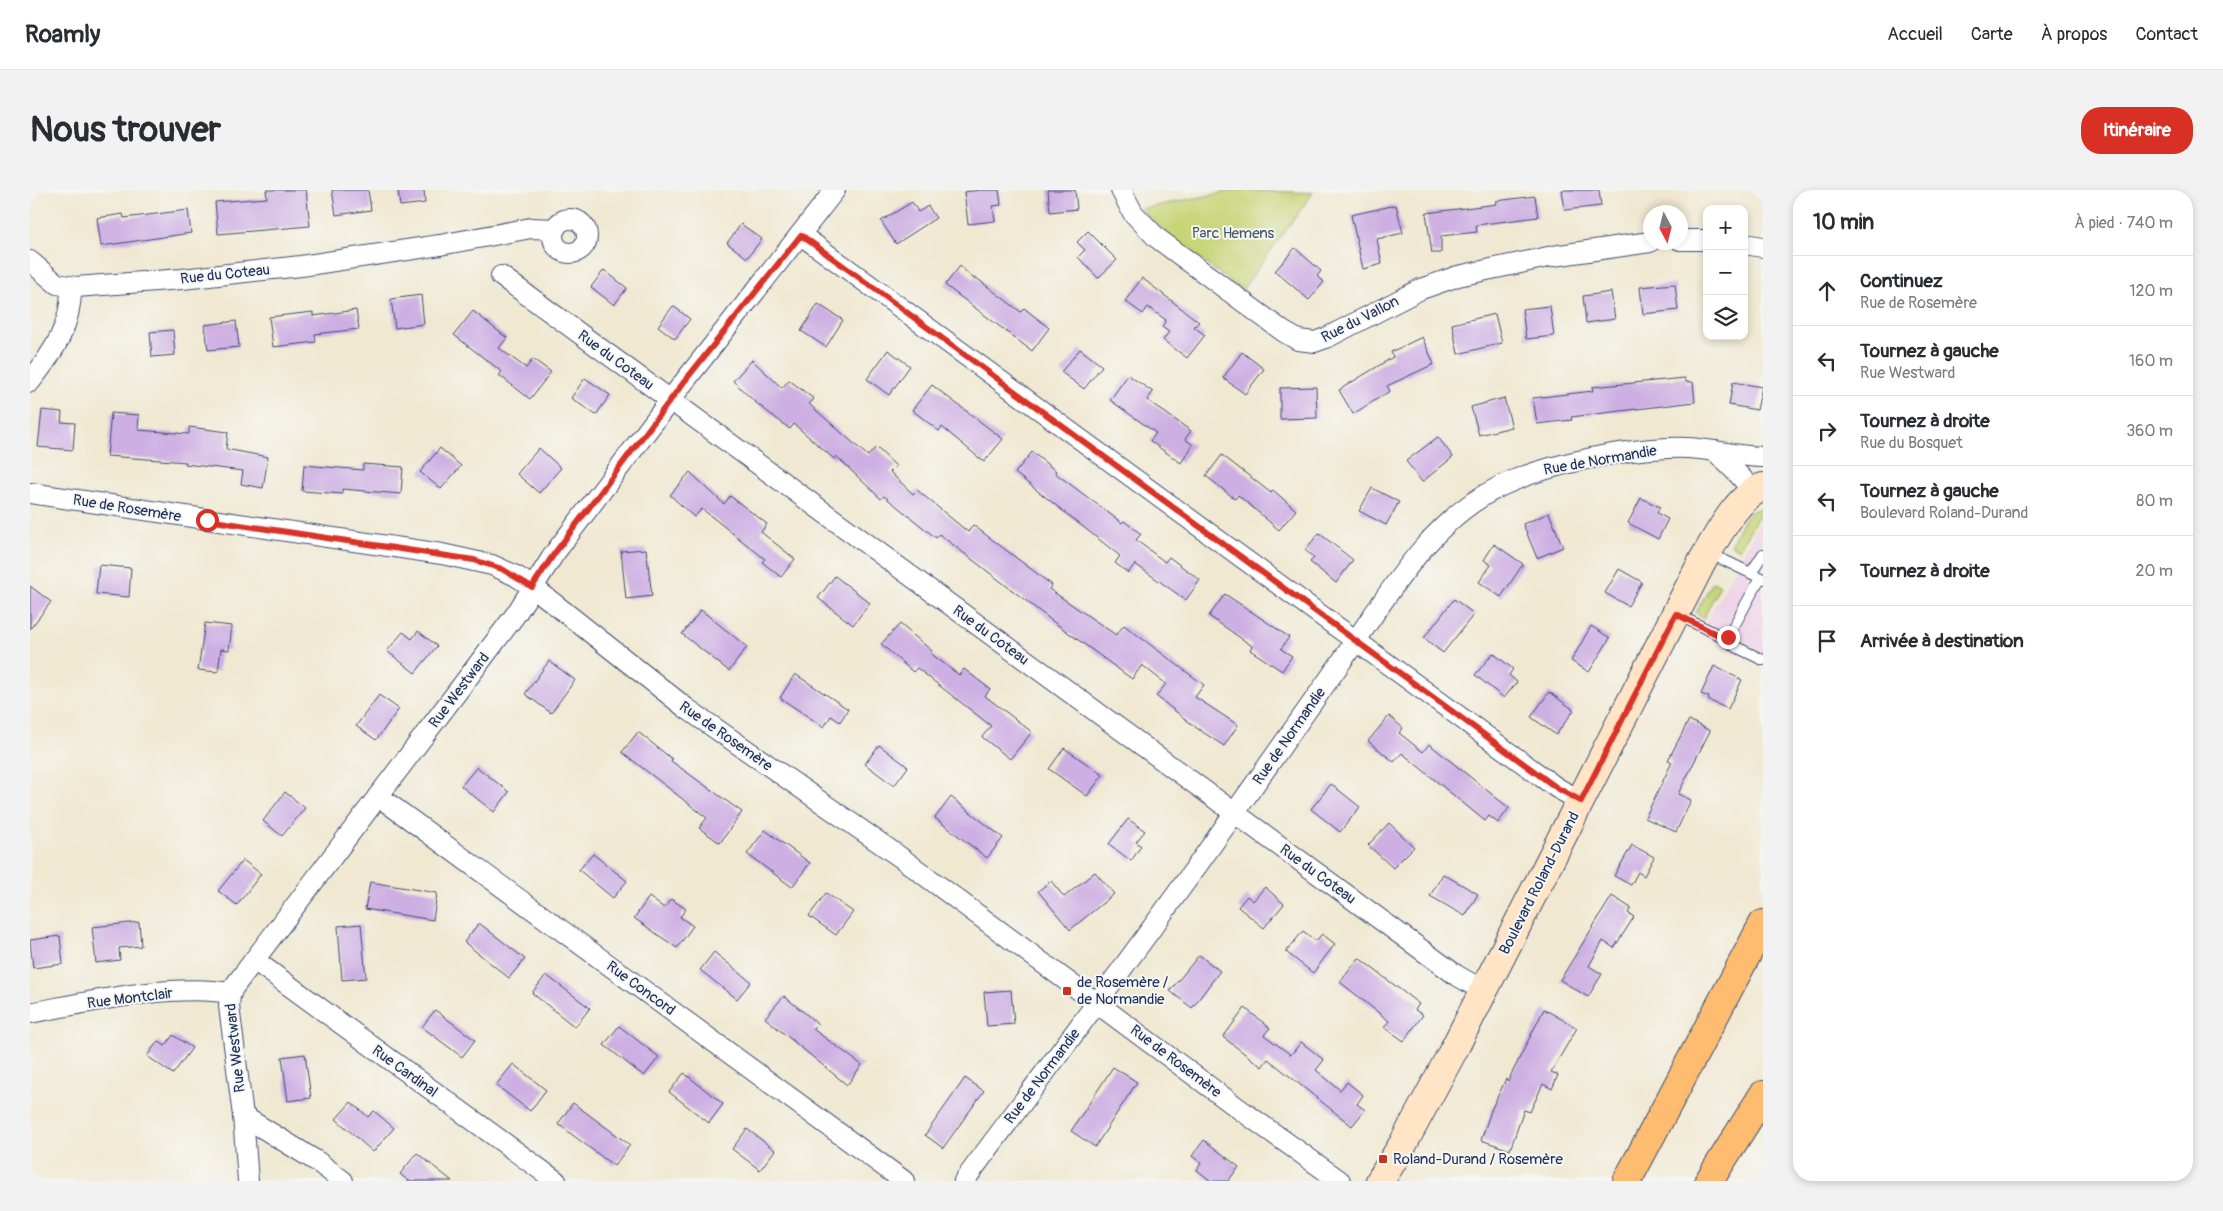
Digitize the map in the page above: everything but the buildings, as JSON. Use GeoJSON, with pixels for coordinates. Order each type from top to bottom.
{"type":"FeatureCollection","features":[{"type":"Feature","properties":{"kind":"highway"},"geometry":{"type":"LineString","coordinates":[[1627,1181],[1763,924]]}},
{"type":"Feature","properties":{"kind":"highway"},"geometry":{"type":"LineString","coordinates":[[1709,1181],[1763,1095]]}},
{"type":"Feature","properties":{"kind":"street","name":"Rue Westward"},"geometry":{"type":"LineString","coordinates":[[248,1181],[243,1116],[229,1006],[230,993],[516,614],[554,554],[835,190]]}},
{"type":"Feature","properties":{"kind":"street","name":"Rue du Vallon"},"geometry":{"type":"LineString","coordinates":[[1121,190],[1133,213],[1158,238],[1284,332],[1298,340],[1309,342],[1328,337],[1421,289],[1458,276],[1569,253],[1643,243]]}},
{"type":"Feature","properties":{"kind":"street","name":"Rue du Coteau"},"geometry":{"type":"LineString","coordinates":[[72,287],[182,279],[317,264],[440,246],[531,228],[555,229]]}},
{"type":"Feature","properties":{"kind":"street"},"geometry":{"type":"LineString","coordinates":[[801,235],[1557,788],[1581,801]]}},
{"type":"Feature","properties":{"kind":"street"},"geometry":{"type":"LineString","coordinates":[[1688,240],[1703,240]]}},
{"type":"Feature","properties":{"kind":"street"},"geometry":{"type":"LineString","coordinates":[[1748,245],[1763,247]]}},
{"type":"Feature","properties":{"kind":"street"},"geometry":{"type":"LineString","coordinates":[[30,261],[53,282],[72,287],[67,323],[48,358],[30,382]]}},
{"type":"Feature","properties":{"kind":"street","name":"Rue du Coteau"},"geometry":{"type":"LineString","coordinates":[[501,276],[1456,975],[1484,991]]}},
{"type":"Feature","properties":{"kind":"street","name":"Rue de Normandie"},"geometry":{"type":"LineString","coordinates":[[964,1181],[1234,813],[1409,567],[1436,534],[1472,502],[1497,488],[1540,471],[1604,457],[1674,448],[1763,457]]}},
{"type":"Feature","properties":{"kind":"street"},"geometry":{"type":"LineString","coordinates":[[1715,452],[1740,476],[1758,489]]}},
{"type":"Feature","properties":{"kind":"street","name":"Boulevard Roland-Durand"},"geometry":{"type":"LineString","coordinates":[[1380,1181],[1416,1121],[1484,991],[1708,552],[1740,503],[1758,489]]}},
{"type":"Feature","properties":{"kind":"street","name":"Rue de Rosemère"},"geometry":{"type":"LineString","coordinates":[[30,493],[474,560],[502,569],[532,587],[686,708],[882,844],[1238,1108],[1340,1181]]}},
{"type":"Feature","properties":{"kind":"street","name":"Rue Concord"},"geometry":{"type":"LineString","coordinates":[[378,796],[904,1181]]}},
{"type":"Feature","properties":{"kind":"street","name":"Rue Cardinal"},"geometry":{"type":"LineString","coordinates":[[254,960],[556,1181]]}},
{"type":"Feature","properties":{"kind":"street","name":"Rue Montclair"},"geometry":{"type":"LineString","coordinates":[[30,1013],[143,994],[188,991],[230,993]]}},
{"type":"Feature","properties":{"kind":"street"},"geometry":{"type":"LineString","coordinates":[[243,1116],[318,1162],[343,1181]]}},
{"type":"Feature","properties":{"kind":"lane"},"geometry":{"type":"LineString","coordinates":[[1708,552],[1758,577]]}},
{"type":"Feature","properties":{"kind":"lane"},"geometry":{"type":"LineString","coordinates":[[1726,639],[1758,577],[1763,554]]}},
{"type":"Feature","properties":{"kind":"lane"},"geometry":{"type":"LineString","coordinates":[[1676,614],[1763,660]]}},
{"type":"Feature","properties":{"kind":"shaded area"},"geometry":{"type":"Polygon","coordinates":[[[1763,517],[1763,666],[1700,634],[1763,517]]]}},
{"type":"Feature","properties":{"kind":"green space","name":"Parc Hemens"},"geometry":{"type":"Polygon","coordinates":[[[1236,190],[1313,193],[1242,290],[1166,234],[1140,209],[1236,190]]]}},
{"type":"Feature","properties":{"kind":"green space"},"geometry":{"type":"Polygon","coordinates":[[[1763,508],[1739,549],[1731,545],[1746,516],[1756,509],[1763,508]]]}},
{"type":"Feature","properties":{"kind":"green space"},"geometry":{"type":"Polygon","coordinates":[[[1712,582],[1720,585],[1703,619],[1696,613],[1712,582]]]}},
{"type":"Feature","properties":{"kind":"place","name":"de Rosemère / de Normandie"},"geometry":{"type":"Point","coordinates":[1067,991]}},
{"type":"Feature","properties":{"kind":"place","name":"Roland-Durand / Rosemère"},"geometry":{"type":"Point","coordinates":[1383,1159]}},
{"type":"Feature","properties":{"kind":"route"},"geometry":{"type":"LineString","coordinates":[[207,520],[485,562],[516,576],[532,587],[554,554],[684,382],[801,235],[1557,788],[1581,801],[1676,614],[1726,639],[1728,637]]}}]}
